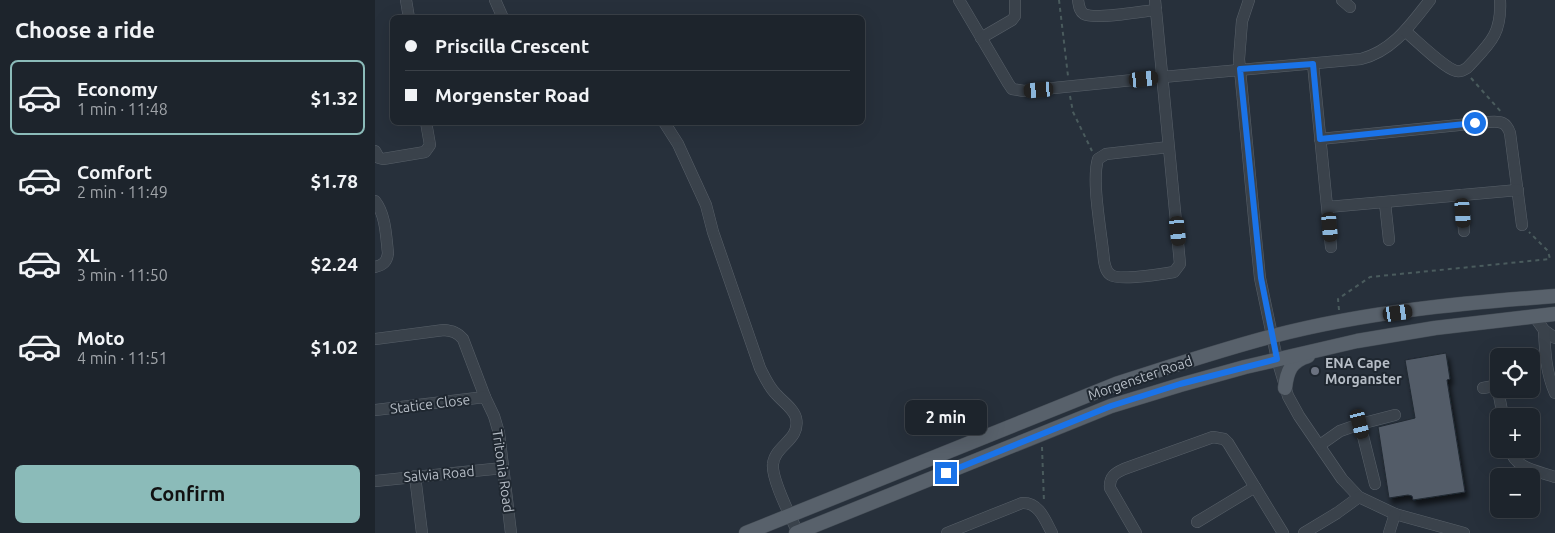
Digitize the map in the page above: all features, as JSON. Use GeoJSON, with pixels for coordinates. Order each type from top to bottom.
{"type":"FeatureCollection","features":[{"type":"Feature","properties":{"kind":"main road","name":"Morgenster Road"},"geometry":{"type":"LineString","coordinates":[[745,533],[1116,384],[1273,336],[1341,321],[1417,310],[1555,296]]}},
{"type":"Feature","properties":{"kind":"main road","name":"Morgenster Road"},"geometry":{"type":"LineString","coordinates":[[797,533],[1111,406],[1180,384],[1339,344],[1435,328],[1555,314]]}},
{"type":"Feature","properties":{"kind":"main road"},"geometry":{"type":"LineString","coordinates":[[1285,388],[1288,370],[1296,362],[1332,349],[1339,344]]}},
{"type":"Feature","properties":{"kind":"street"},"geometry":{"type":"LineString","coordinates":[[406,0],[408,15]]}},
{"type":"Feature","properties":{"kind":"street"},"geometry":{"type":"LineString","coordinates":[[495,0],[502,15]]}},
{"type":"Feature","properties":{"kind":"street"},"geometry":{"type":"LineString","coordinates":[[959,0],[1012,89],[1024,91],[1240,69],[1313,64],[1370,56],[1386,48],[1405,31],[1430,0]]}},
{"type":"Feature","properties":{"kind":"street"},"geometry":{"type":"LineString","coordinates":[[981,38],[1012,20],[1016,10],[1015,0]]}},
{"type":"Feature","properties":{"kind":"street"},"geometry":{"type":"LineString","coordinates":[[1078,0],[1082,12],[1095,16],[1156,5],[1180,264],[1174,272],[1116,277],[1110,274],[1104,261],[1097,194],[1096,168],[1098,159],[1113,153],[1169,147]]}},
{"type":"Feature","properties":{"kind":"street"},"geometry":{"type":"LineString","coordinates":[[1249,0],[1240,34],[1240,69],[1261,278],[1277,359],[1285,388],[1294,408],[1347,485],[1359,497],[1395,514],[1464,533]]}},
{"type":"Feature","properties":{"kind":"street"},"geometry":{"type":"LineString","coordinates":[[1405,31],[1447,66],[1457,71],[1467,68],[1496,33],[1500,19],[1500,0]]}},
{"type":"Feature","properties":{"kind":"street"},"geometry":{"type":"LineString","coordinates":[[1313,64],[1331,247]]}},
{"type":"Feature","properties":{"kind":"street"},"geometry":{"type":"LineString","coordinates":[[1320,139],[1489,122],[1503,123],[1507,126],[1510,133],[1522,225]]}},
{"type":"Feature","properties":{"kind":"street"},"geometry":{"type":"LineString","coordinates":[[375,151],[379,158],[383,159],[425,152],[430,145],[427,125]]}},
{"type":"Feature","properties":{"kind":"street"},"geometry":{"type":"LineString","coordinates":[[666,125],[678,144],[706,204],[713,232],[760,368],[767,382],[795,415],[796,432],[777,452],[774,458],[773,470],[797,533]]}},
{"type":"Feature","properties":{"kind":"street"},"geometry":{"type":"LineString","coordinates":[[1328,207],[1518,190]]}},
{"type":"Feature","properties":{"kind":"street"},"geometry":{"type":"LineString","coordinates":[[1462,195],[1464,231]]}},
{"type":"Feature","properties":{"kind":"street"},"geometry":{"type":"LineString","coordinates":[[375,201],[383,219],[388,253],[387,259],[379,266]]}},
{"type":"Feature","properties":{"kind":"street"},"geometry":{"type":"LineString","coordinates":[[1385,203],[1389,240]]}},
{"type":"Feature","properties":{"kind":"street"},"geometry":{"type":"LineString","coordinates":[[1534,316],[1544,330],[1555,338]]}},
{"type":"Feature","properties":{"kind":"street","name":"Tritonia Road"},"geometry":{"type":"LineString","coordinates":[[375,339],[444,330],[453,331],[463,339],[499,433],[511,533]]}},
{"type":"Feature","properties":{"kind":"street"},"geometry":{"type":"LineString","coordinates":[[1544,330],[1550,379],[1555,393]]}},
{"type":"Feature","properties":{"kind":"street"},"geometry":{"type":"LineString","coordinates":[[1483,388],[1490,387]]}},
{"type":"Feature","properties":{"kind":"street","name":"Statice Close"},"geometry":{"type":"LineString","coordinates":[[375,410],[485,397]]}},
{"type":"Feature","properties":{"kind":"street"},"geometry":{"type":"LineString","coordinates":[[1320,446],[1340,431],[1395,415]]}},
{"type":"Feature","properties":{"kind":"street"},"geometry":{"type":"LineString","coordinates":[[1360,424],[1375,484]]}},
{"type":"Feature","properties":{"kind":"street"},"geometry":{"type":"LineString","coordinates":[[1136,533],[1110,488],[1110,481],[1113,476],[1124,469],[1213,437],[1228,443],[1283,533]]}},
{"type":"Feature","properties":{"kind":"street"},"geometry":{"type":"LineString","coordinates":[[1514,458],[1517,463],[1522,466],[1555,477]]}},
{"type":"Feature","properties":{"kind":"street","name":"Salvia Road"},"geometry":{"type":"LineString","coordinates":[[375,481],[503,468]]}},
{"type":"Feature","properties":{"kind":"street"},"geometry":{"type":"LineString","coordinates":[[415,476],[422,533]]}},
{"type":"Feature","properties":{"kind":"street"},"geometry":{"type":"LineString","coordinates":[[1197,522],[1255,487]]}},
{"type":"Feature","properties":{"kind":"street"},"geometry":{"type":"LineString","coordinates":[[1304,533],[1359,497]]}},
{"type":"Feature","properties":{"kind":"street"},"geometry":{"type":"LineString","coordinates":[[947,533],[1022,503],[1033,504],[1041,513],[1052,533]]}},
{"type":"Feature","properties":{"kind":"street"},"geometry":{"type":"LineString","coordinates":[[1389,533],[1395,514]]}},
{"type":"Feature","properties":{"kind":"path"},"geometry":{"type":"LineString","coordinates":[[1059,0],[1073,112],[1091,149],[1100,157]]}},
{"type":"Feature","properties":{"kind":"path"},"geometry":{"type":"LineString","coordinates":[[1467,68],[1471,80],[1502,111],[1503,123]]}},
{"type":"Feature","properties":{"kind":"path"},"geometry":{"type":"LineString","coordinates":[[1339,312],[1338,300],[1369,278],[1549,258],[1549,252],[1522,225]]}},
{"type":"Feature","properties":{"kind":"path"},"geometry":{"type":"LineString","coordinates":[[1041,446],[1045,499],[1041,513]]}},
{"type":"Feature","properties":{"kind":"building"},"geometry":{"type":"Polygon","coordinates":[[[1446,353],[1450,379],[1447,380],[1465,492],[1413,500],[1412,496],[1408,495],[1389,498],[1378,427],[1415,418],[1405,360],[1446,353]]]}},
{"type":"Feature","properties":{"kind":"place","name":"ENA Cape Morganster"},"geometry":{"type":"Point","coordinates":[1315,371]}},
{"type":"Feature","properties":{"kind":"route"},"geometry":{"type":"LineString","coordinates":[[946,473],[1111,406],[1180,384],[1277,359],[1261,278],[1240,69],[1313,64],[1320,139],[1475,123]]}}]}
